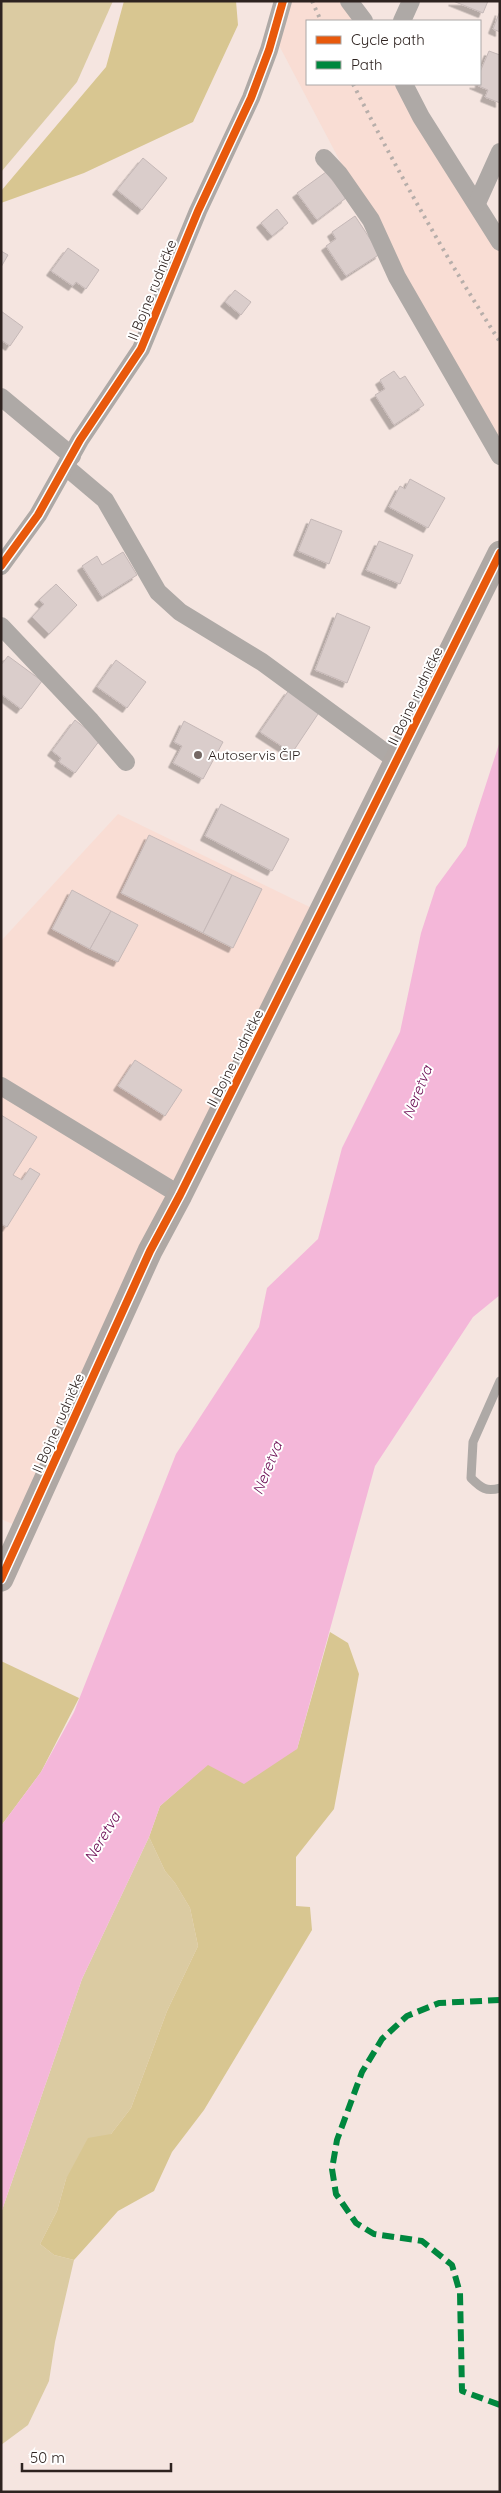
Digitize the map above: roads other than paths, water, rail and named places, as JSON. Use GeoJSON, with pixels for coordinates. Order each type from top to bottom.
{"type":"FeatureCollection","features":[{"type":"Feature","properties":{"kind":"street","name":"II Bojne rudničke"},"geometry":{"type":"LineString","coordinates":[[1,566],[38,515],[69,462],[142,349],[198,211],[251,98],[269,50],[283,1]]}},
{"type":"Feature","properties":{"kind":"street"},"geometry":{"type":"LineString","coordinates":[[349,1],[363,20]]}},
{"type":"Feature","properties":{"kind":"street"},"geometry":{"type":"LineString","coordinates":[[402,20],[411,1]]}},
{"type":"Feature","properties":{"kind":"street"},"geometry":{"type":"LineString","coordinates":[[405,85],[421,117],[500,242]]}},
{"type":"Feature","properties":{"kind":"street"},"geometry":{"type":"LineString","coordinates":[[477,203],[500,152]]}},
{"type":"Feature","properties":{"kind":"street"},"geometry":{"type":"LineString","coordinates":[[324,158],[339,174],[371,220],[397,277],[500,456]]}},
{"type":"Feature","properties":{"kind":"street","name":"II Bojne rudničke"},"geometry":{"type":"LineString","coordinates":[[1,397],[69,462],[105,500],[158,592],[180,612],[262,662],[397,761]]}},
{"type":"Feature","properties":{"kind":"street","name":"II Bojne rudničke"},"geometry":{"type":"LineString","coordinates":[[1,1579],[150,1251],[180,1195],[500,553]]}},
{"type":"Feature","properties":{"kind":"street"},"geometry":{"type":"LineString","coordinates":[[1,626],[91,721],[126,762]]}},
{"type":"Feature","properties":{"kind":"street"},"geometry":{"type":"LineString","coordinates":[[1,1086],[180,1195]]}},
{"type":"Feature","properties":{"kind":"lane"},"geometry":{"type":"LineString","coordinates":[[500,1381],[473,1442],[472,1478],[481,1489],[490,1491],[500,1488]]}},
{"type":"Feature","properties":{"kind":"water","name":"Neretva"},"geometry":{"type":"Polygon","coordinates":[[[500,741],[500,1295],[473,1317],[375,1466],[297,1749],[244,1784],[208,1765],[160,1806],[149,1837],[82,1979],[1,2213],[1,1826],[41,1772],[74,1712],[176,1454],[259,1327],[267,1288],[318,1239],[342,1148],[400,1032],[421,933],[436,887],[466,846],[500,741]]]}},
{"type":"Feature","properties":{"kind":"railway"},"geometry":{"type":"LineString","coordinates":[[312,1],[321,20]]}},
{"type":"Feature","properties":{"kind":"railway"},"geometry":{"type":"LineString","coordinates":[[354,85],[423,215],[500,342]]}},
{"type":"Feature","properties":{"kind":"place","name":"Autoservis ČIP"},"geometry":{"type":"Point","coordinates":[198,755]}}]}
